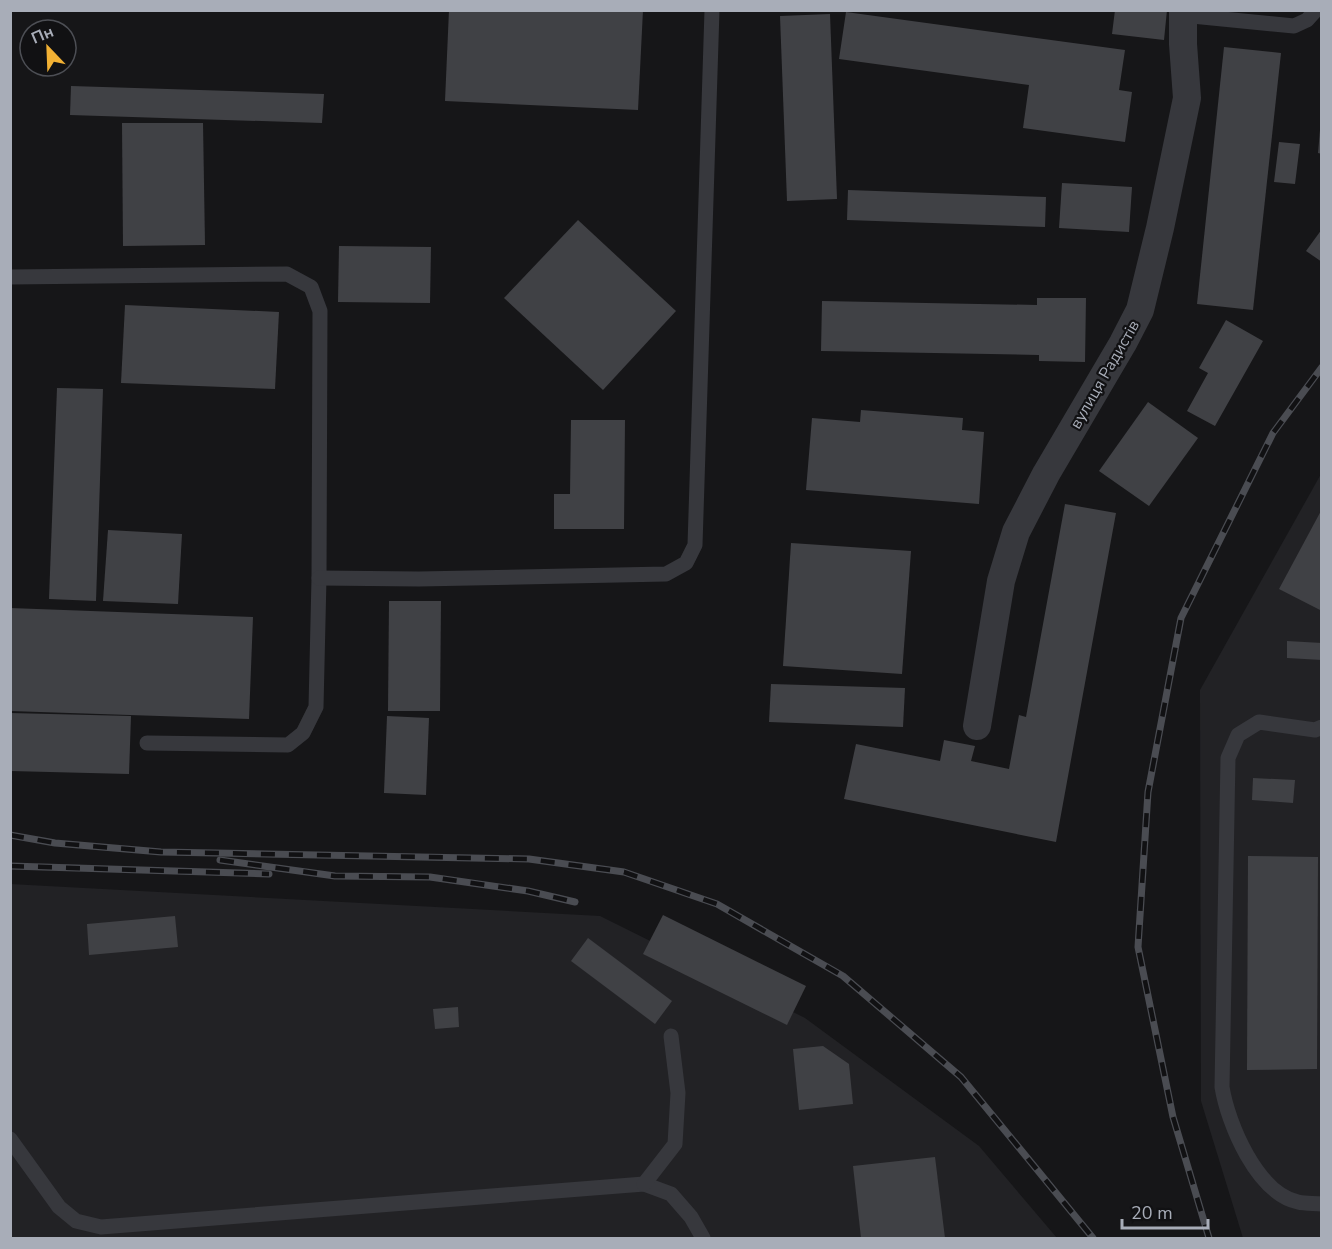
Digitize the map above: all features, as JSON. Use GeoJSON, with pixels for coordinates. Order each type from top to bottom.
{"type":"FeatureCollection","features":[{"type":"Feature","properties":{"kind":"street","name":"вулиця Радистів"},"geometry":{"type":"LineString","coordinates":[[978,726],[1001,581],[1016,532],[1046,474],[1124,343],[1140,310],[1187,98],[1183,13]]}},
{"type":"Feature","properties":{"kind":"lane"},"geometry":{"type":"LineString","coordinates":[[319,578],[419,579],[666,574],[686,563],[695,545],[712,10]]}},
{"type":"Feature","properties":{"kind":"lane"},"geometry":{"type":"LineString","coordinates":[[1183,13],[1294,26],[1307,20],[1316,10]]}},
{"type":"Feature","properties":{"kind":"lane"},"geometry":{"type":"LineString","coordinates":[[10,278],[287,274],[311,288],[320,311],[316,707],[303,733],[288,745],[147,743]]}},
{"type":"Feature","properties":{"kind":"lane"},"geometry":{"type":"LineString","coordinates":[[1322,727],[1315,730],[1259,722],[1238,735],[1228,758],[1222,1087],[1225,1107],[1232,1124],[1258,1172],[1275,1191],[1297,1202],[1322,1204]]}},
{"type":"Feature","properties":{"kind":"lane"},"geometry":{"type":"LineString","coordinates":[[644,1184],[675,1144],[678,1093],[671,1036]]}},
{"type":"Feature","properties":{"kind":"lane"},"geometry":{"type":"LineString","coordinates":[[10,1139],[59,1207],[76,1221],[101,1227],[644,1184],[671,1194],[691,1217],[702,1239]]}},
{"type":"Feature","properties":{"kind":"shaded area"},"geometry":{"type":"Polygon","coordinates":[[[1321,474],[1321,1238],[1243,1238],[1201,1101],[1200,690],[1321,474]]]}},
{"type":"Feature","properties":{"kind":"shaded area"},"geometry":{"type":"Polygon","coordinates":[[[10,884],[600,916],[805,1018],[979,1146],[1057,1238],[11,1238],[10,884]]]}},
{"type":"Feature","properties":{"kind":"building"},"geometry":{"type":"Polygon","coordinates":[[[449,10],[643,10],[638,110],[445,101],[449,10]]]}},
{"type":"Feature","properties":{"kind":"building"},"geometry":{"type":"Polygon","coordinates":[[[1115,10],[1167,10],[1164,40],[1112,34],[1115,10]]]}},
{"type":"Feature","properties":{"kind":"building"},"geometry":{"type":"Polygon","coordinates":[[[846,12],[1125,50],[1119,90],[1132,92],[1125,142],[1023,128],[1029,85],[839,59],[846,12]]]}},
{"type":"Feature","properties":{"kind":"building"},"geometry":{"type":"Polygon","coordinates":[[[830,14],[837,199],[787,201],[780,16],[830,14]]]}},
{"type":"Feature","properties":{"kind":"building"},"geometry":{"type":"Polygon","coordinates":[[[1224,47],[1281,53],[1253,310],[1197,304],[1224,47]]]}},
{"type":"Feature","properties":{"kind":"building"},"geometry":{"type":"Polygon","coordinates":[[[71,86],[324,94],[322,123],[70,115],[71,86]]]}},
{"type":"Feature","properties":{"kind":"building"},"geometry":{"type":"Polygon","coordinates":[[[122,123],[203,123],[205,245],[123,246],[122,123]]]}},
{"type":"Feature","properties":{"kind":"building"},"geometry":{"type":"Polygon","coordinates":[[[1320,130],[1322,130],[1322,154],[1318,153],[1320,130]]]}},
{"type":"Feature","properties":{"kind":"building"},"geometry":{"type":"Polygon","coordinates":[[[1279,142],[1300,144],[1295,184],[1274,182],[1279,142]]]}},
{"type":"Feature","properties":{"kind":"building"},"geometry":{"type":"Polygon","coordinates":[[[1062,183],[1132,187],[1129,232],[1059,228],[1062,183]]]}},
{"type":"Feature","properties":{"kind":"building"},"geometry":{"type":"Polygon","coordinates":[[[848,190],[1046,197],[1045,227],[847,220],[848,190]]]}},
{"type":"Feature","properties":{"kind":"building"},"geometry":{"type":"Polygon","coordinates":[[[578,220],[676,311],[603,390],[504,298],[578,220]]]}},
{"type":"Feature","properties":{"kind":"building"},"geometry":{"type":"Polygon","coordinates":[[[1322,229],[1322,262],[1306,251],[1322,229]]]}},
{"type":"Feature","properties":{"kind":"building"},"geometry":{"type":"Polygon","coordinates":[[[339,246],[431,247],[430,303],[338,302],[339,246]]]}},
{"type":"Feature","properties":{"kind":"building"},"geometry":{"type":"Polygon","coordinates":[[[1037,298],[1086,298],[1085,362],[1039,361],[1039,355],[821,351],[822,301],[1037,305],[1037,298]]]}},
{"type":"Feature","properties":{"kind":"building"},"geometry":{"type":"Polygon","coordinates":[[[125,305],[279,312],[275,389],[121,383],[125,305]]]}},
{"type":"Feature","properties":{"kind":"building"},"geometry":{"type":"Polygon","coordinates":[[[1226,320],[1263,341],[1215,426],[1187,411],[1208,373],[1199,368],[1226,320]]]}},
{"type":"Feature","properties":{"kind":"building"},"geometry":{"type":"Polygon","coordinates":[[[57,388],[103,389],[96,601],[49,599],[57,388]]]}},
{"type":"Feature","properties":{"kind":"building"},"geometry":{"type":"Polygon","coordinates":[[[1148,402],[1198,438],[1149,506],[1099,471],[1148,402]]]}},
{"type":"Feature","properties":{"kind":"building"},"geometry":{"type":"Polygon","coordinates":[[[861,410],[963,418],[962,430],[984,432],[979,504],[806,490],[812,418],[860,422],[861,410]]]}},
{"type":"Feature","properties":{"kind":"building"},"geometry":{"type":"Polygon","coordinates":[[[571,420],[625,420],[624,529],[554,529],[554,494],[570,494],[571,420]]]}},
{"type":"Feature","properties":{"kind":"building"},"geometry":{"type":"Polygon","coordinates":[[[1065,504],[1116,513],[1056,842],[844,799],[856,744],[940,761],[944,740],[975,746],[971,761],[1009,769],[1019,715],[1026,717],[1065,504]]]}},
{"type":"Feature","properties":{"kind":"building"},"geometry":{"type":"Polygon","coordinates":[[[1322,509],[1322,611],[1279,589],[1322,509]]]}},
{"type":"Feature","properties":{"kind":"building"},"geometry":{"type":"Polygon","coordinates":[[[108,530],[182,534],[178,604],[103,601],[108,530]]]}},
{"type":"Feature","properties":{"kind":"building"},"geometry":{"type":"Polygon","coordinates":[[[791,543],[911,551],[902,674],[783,666],[791,543]]]}},
{"type":"Feature","properties":{"kind":"building"},"geometry":{"type":"Polygon","coordinates":[[[389,601],[441,601],[440,711],[388,711],[389,601]]]}},
{"type":"Feature","properties":{"kind":"building"},"geometry":{"type":"Polygon","coordinates":[[[10,608],[253,617],[249,719],[10,711],[10,608]]]}},
{"type":"Feature","properties":{"kind":"building"},"geometry":{"type":"Polygon","coordinates":[[[1287,641],[1322,643],[1322,660],[1287,658],[1287,641]]]}},
{"type":"Feature","properties":{"kind":"building"},"geometry":{"type":"Polygon","coordinates":[[[771,684],[905,688],[903,727],[769,722],[771,684]]]}},
{"type":"Feature","properties":{"kind":"building"},"geometry":{"type":"Polygon","coordinates":[[[10,713],[131,716],[129,774],[10,771],[10,713]]]}},
{"type":"Feature","properties":{"kind":"building"},"geometry":{"type":"Polygon","coordinates":[[[387,716],[429,718],[426,795],[384,793],[387,716]]]}},
{"type":"Feature","properties":{"kind":"building"},"geometry":{"type":"Polygon","coordinates":[[[1253,778],[1295,780],[1293,803],[1252,800],[1253,778]]]}},
{"type":"Feature","properties":{"kind":"building"},"geometry":{"type":"Polygon","coordinates":[[[1248,856],[1318,857],[1317,1069],[1247,1070],[1248,856]]]}},
{"type":"Feature","properties":{"kind":"building"},"geometry":{"type":"Polygon","coordinates":[[[663,915],[806,986],[787,1025],[643,954],[663,915]]]}},
{"type":"Feature","properties":{"kind":"building"},"geometry":{"type":"Polygon","coordinates":[[[175,916],[178,947],[89,955],[87,924],[175,916]]]}},
{"type":"Feature","properties":{"kind":"building"},"geometry":{"type":"Polygon","coordinates":[[[588,938],[672,1001],[655,1024],[571,961],[588,938]]]}},
{"type":"Feature","properties":{"kind":"building"},"geometry":{"type":"Polygon","coordinates":[[[458,1007],[459,1027],[435,1029],[433,1009],[458,1007]]]}},
{"type":"Feature","properties":{"kind":"building"},"geometry":{"type":"Polygon","coordinates":[[[823,1046],[849,1064],[853,1104],[799,1110],[793,1049],[823,1046]]]}},
{"type":"Feature","properties":{"kind":"building"},"geometry":{"type":"Polygon","coordinates":[[[935,1157],[945,1238],[861,1238],[853,1166],[935,1157]]]}},
{"type":"Feature","properties":{"kind":"railway"},"geometry":{"type":"LineString","coordinates":[[1209,1238],[1173,1117],[1138,947],[1148,792],[1181,618],[1273,433],[1322,367]]}},
{"type":"Feature","properties":{"kind":"railway"},"geometry":{"type":"LineString","coordinates":[[10,835],[55,843],[161,852],[529,859],[624,872],[717,904],[843,976],[961,1077],[1093,1238]]}},
{"type":"Feature","properties":{"kind":"railway"},"geometry":{"type":"LineString","coordinates":[[220,860],[335,876],[430,877],[528,891],[575,902]]}},
{"type":"Feature","properties":{"kind":"railway"},"geometry":{"type":"LineString","coordinates":[[10,866],[269,874]]}}]}
